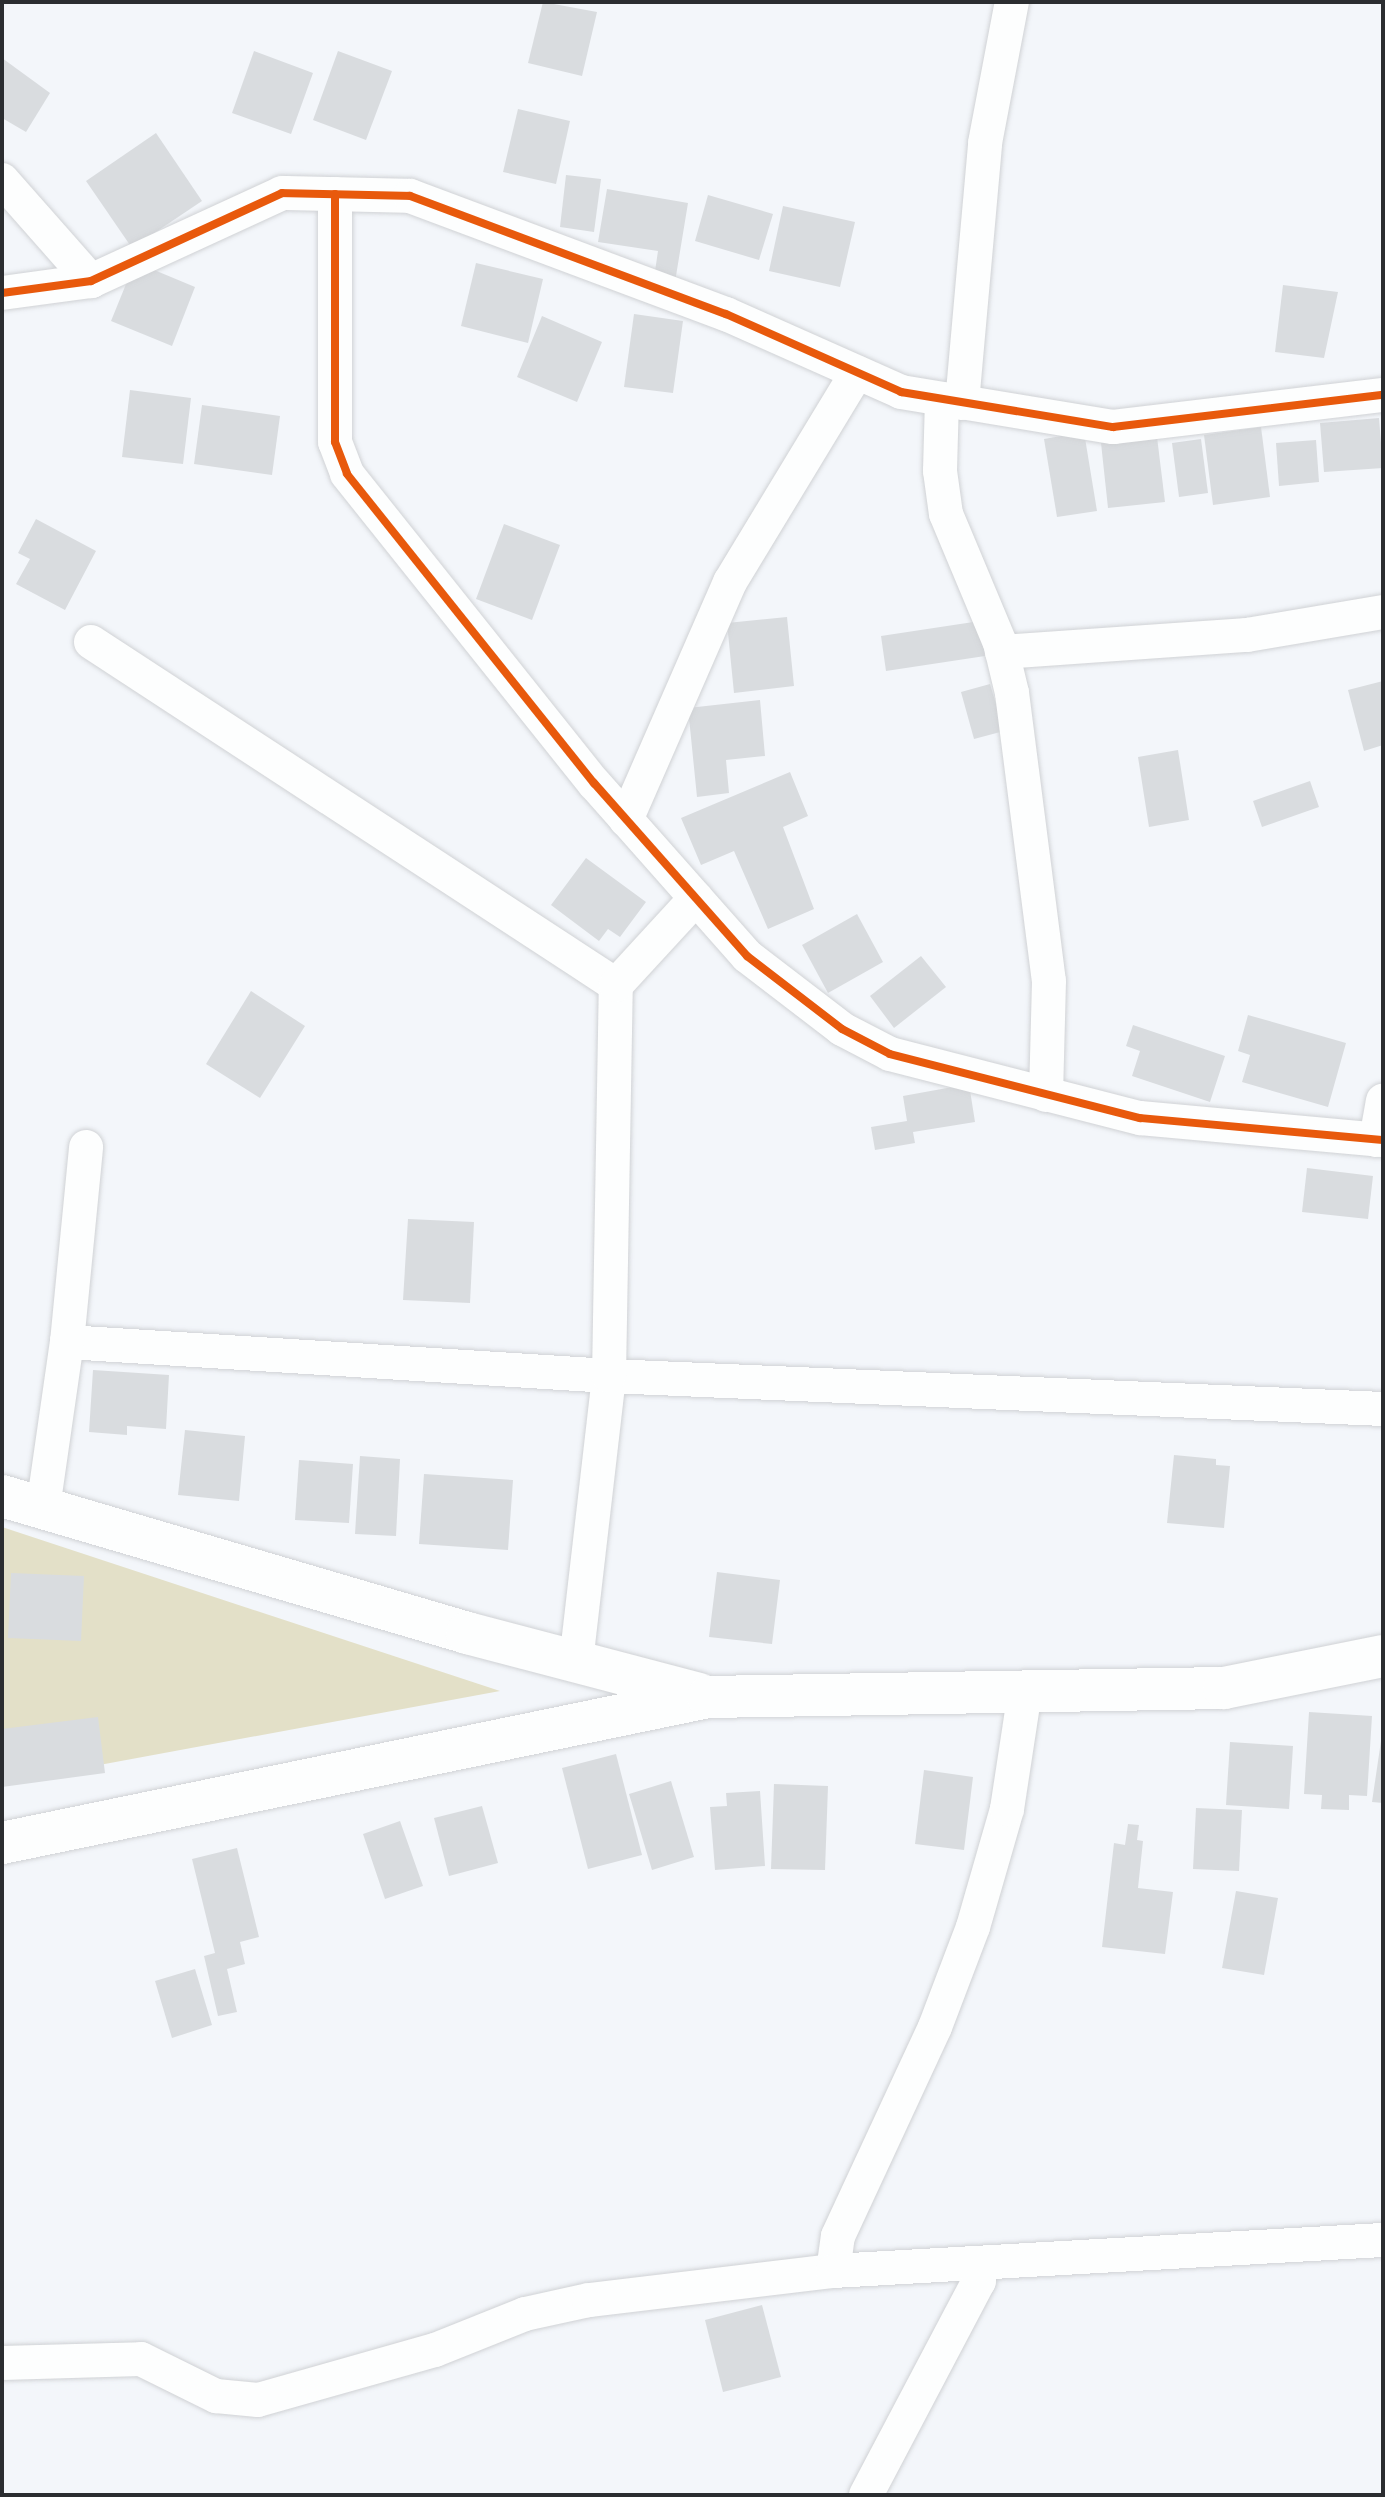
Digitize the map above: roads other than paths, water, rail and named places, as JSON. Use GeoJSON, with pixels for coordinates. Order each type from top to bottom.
{"type":"FeatureCollection","features":[{"type":"Feature","properties":{"kind":"street"},"geometry":{"type":"LineString","coordinates":[[1012,2],[985,143],[940,471],[946,514],[1002,652],[1049,981],[1046,1095]]}},
{"type":"Feature","properties":{"kind":"street"},"geometry":{"type":"LineString","coordinates":[[2,180],[91,281]]}},
{"type":"Feature","properties":{"kind":"street"},"geometry":{"type":"LineString","coordinates":[[2,293],[91,281],[282,193],[410,196],[726,314],[901,392],[1113,427],[1383,395]]}},
{"type":"Feature","properties":{"kind":"street"},"geometry":{"type":"LineString","coordinates":[[335,194],[335,442],[347,474],[626,820],[747,956],[842,1029],[890,1054],[1140,1118],[1380,1140],[1383,1101]]}},
{"type":"Feature","properties":{"kind":"street"},"geometry":{"type":"LineString","coordinates":[[626,820],[730,582],[857,372]]}},
{"type":"Feature","properties":{"kind":"street"},"geometry":{"type":"LineString","coordinates":[[1002,652],[1247,635],[1383,612]]}},
{"type":"Feature","properties":{"kind":"street"},"geometry":{"type":"LineString","coordinates":[[91,642],[616,985]]}},
{"type":"Feature","properties":{"kind":"street"},"geometry":{"type":"LineString","coordinates":[[576,1662],[609,1376],[616,985],[696,898]]}},
{"type":"Feature","properties":{"kind":"street"},"geometry":{"type":"LineString","coordinates":[[43,1508],[67,1342],[86,1147]]}},
{"type":"Feature","properties":{"kind":"street"},"geometry":{"type":"LineString","coordinates":[[67,1342],[609,1376],[1383,1409]]}},
{"type":"Feature","properties":{"kind":"street"},"geometry":{"type":"LineString","coordinates":[[2,1496],[576,1662],[708,1697]]}},
{"type":"Feature","properties":{"kind":"street"},"geometry":{"type":"LineString","coordinates":[[2,1843],[708,1697],[1224,1688],[1383,1656]]}},
{"type":"Feature","properties":{"kind":"street"},"geometry":{"type":"LineString","coordinates":[[833,2271],[838,2236],[935,2027],[973,1927],[1007,1809],[1025,1691]]}},
{"type":"Feature","properties":{"kind":"street"},"geometry":{"type":"LineString","coordinates":[[2,2363],[128,2357],[168,2370],[216,2396],[258,2400],[435,2350],[557,2306],[833,2271],[1383,2240]]}},
{"type":"Feature","properties":{"kind":"street"},"geometry":{"type":"LineString","coordinates":[[866,2495],[979,2281],[978,2263]]}}]}
